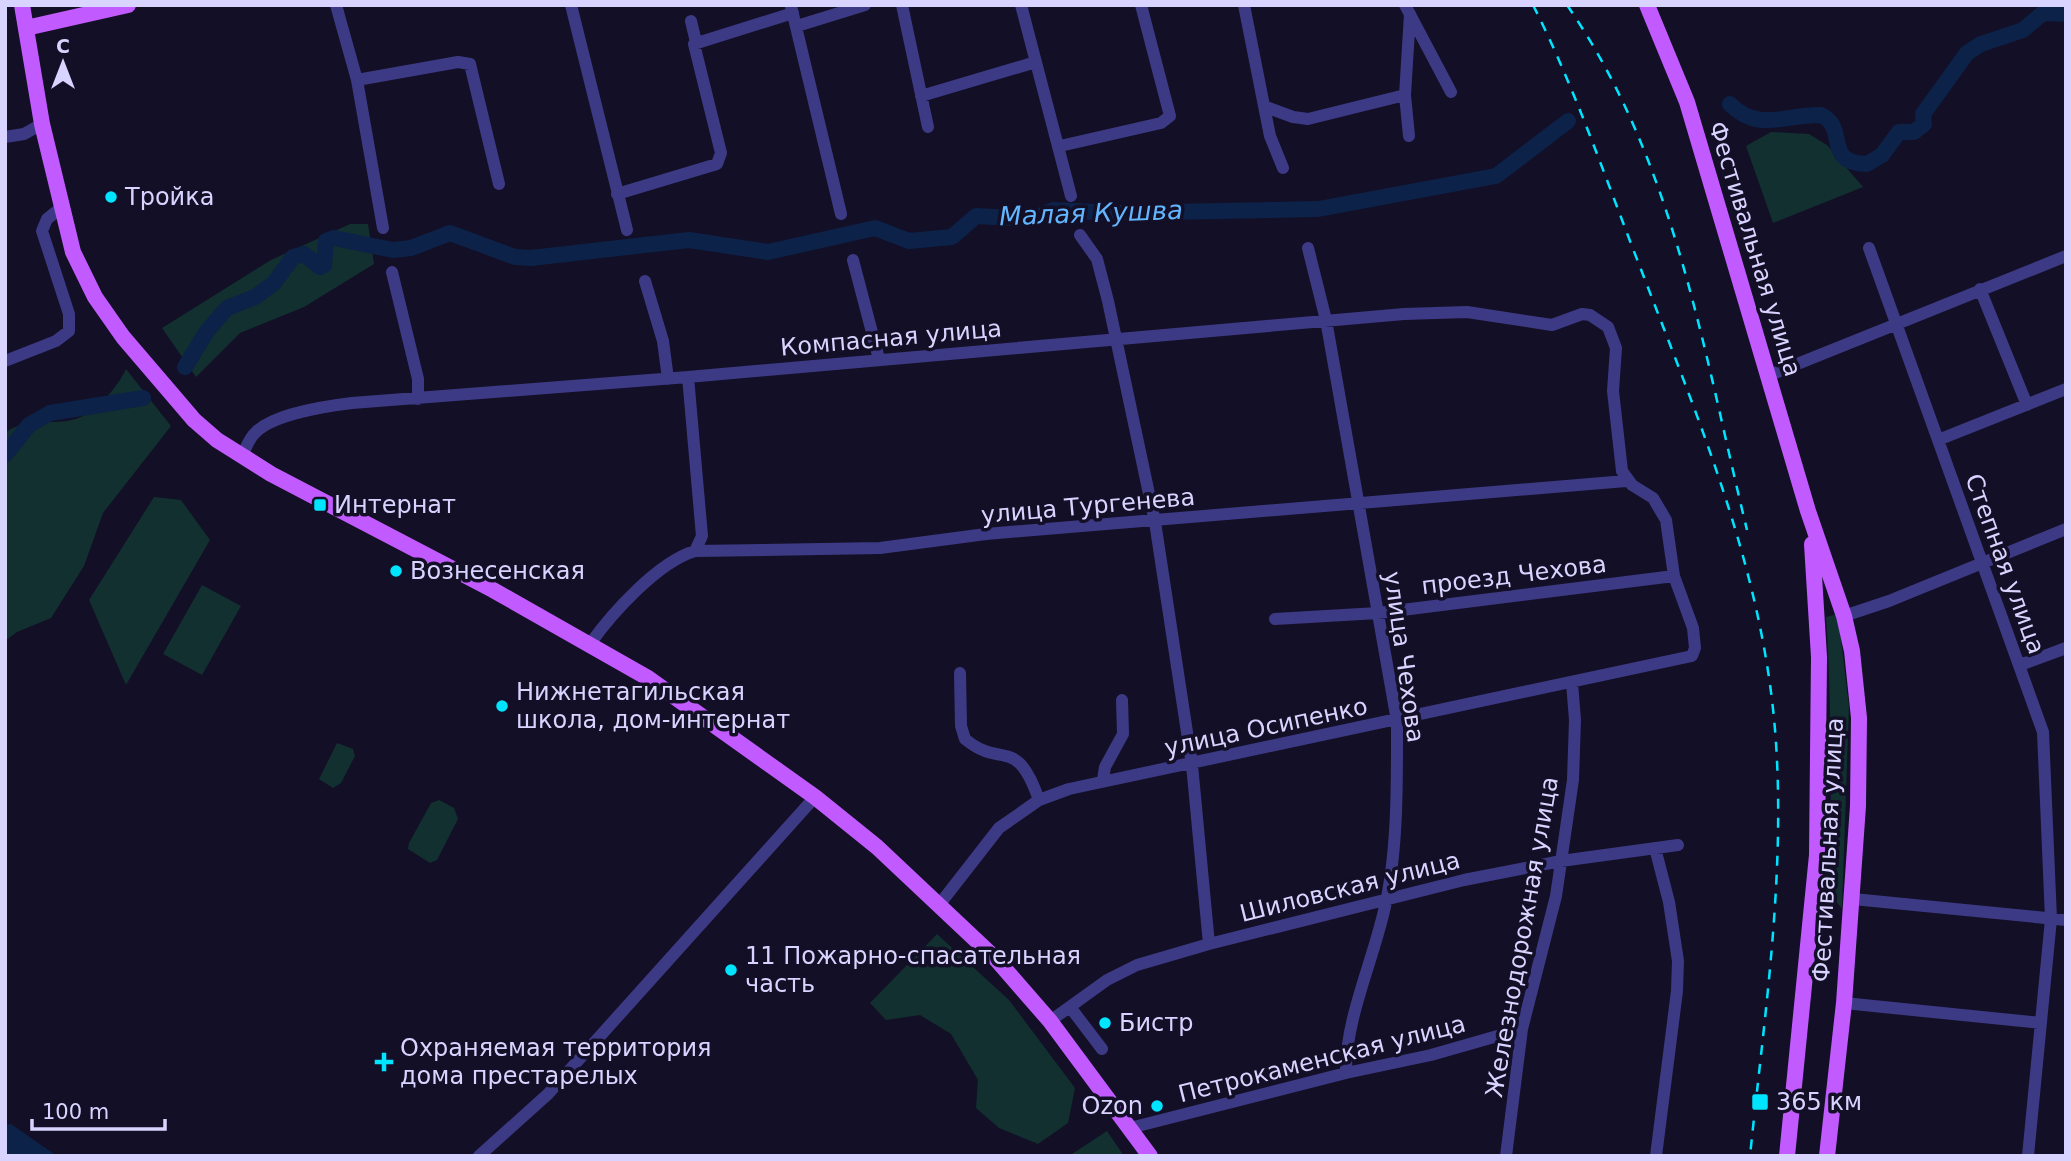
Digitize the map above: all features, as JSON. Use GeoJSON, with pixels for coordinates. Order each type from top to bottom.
{"type":"FeatureCollection","features":[{"type":"Feature","properties":{"kind":"main road"},"geometry":{"type":"LineString","coordinates":[[22,5],[42,124],[73,252],[95,298],[123,337],[194,420],[242,456],[590,644],[658,686],[815,797],[877,847],[996,959],[1050,1021],[1150,1156]]}},
{"type":"Feature","properties":{"kind":"main road"},"geometry":{"type":"LineString","coordinates":[[26,27],[128,5]]}},
{"type":"Feature","properties":{"kind":"main road","name":"Фестивальная улица"},"geometry":{"type":"LineString","coordinates":[[1647,5],[1687,102],[1808,511],[1844,616],[1852,651],[1858,718],[1858,806],[1844,1003],[1827,1156]]}},
{"type":"Feature","properties":{"kind":"main road","name":"Фестивальная улица"},"geometry":{"type":"LineString","coordinates":[[1787,1156],[1817,855],[1820,704],[1816,597],[1808,511]]}},
{"type":"Feature","properties":{"kind":"main road"},"geometry":{"type":"LineString","coordinates":[[1816,597],[1830,592],[1837,594]]}},
{"type":"Feature","properties":{"kind":"street"},"geometry":{"type":"LineString","coordinates":[[336,5],[357,80],[383,228]]}},
{"type":"Feature","properties":{"kind":"street"},"geometry":{"type":"LineString","coordinates":[[570,5],[627,230]]}},
{"type":"Feature","properties":{"kind":"street"},"geometry":{"type":"LineString","coordinates":[[797,26],[865,5]]}},
{"type":"Feature","properties":{"kind":"street"},"geometry":{"type":"LineString","coordinates":[[902,5],[928,127]]}},
{"type":"Feature","properties":{"kind":"street"},"geometry":{"type":"LineString","coordinates":[[1021,5],[1071,196]]}},
{"type":"Feature","properties":{"kind":"street"},"geometry":{"type":"LineString","coordinates":[[1060,146],[1161,123],[1170,116],[1141,5]]}},
{"type":"Feature","properties":{"kind":"street"},"geometry":{"type":"LineString","coordinates":[[1244,5],[1270,136],[1283,168]]}},
{"type":"Feature","properties":{"kind":"street"},"geometry":{"type":"LineString","coordinates":[[696,42],[792,9],[841,214]]}},
{"type":"Feature","properties":{"kind":"street"},"geometry":{"type":"LineString","coordinates":[[1408,10],[1451,92]]}},
{"type":"Feature","properties":{"kind":"street"},"geometry":{"type":"LineString","coordinates":[[1408,10],[1405,95],[1409,136]]}},
{"type":"Feature","properties":{"kind":"street"},"geometry":{"type":"LineString","coordinates":[[617,194],[712,168],[721,158],[694,51],[696,42],[691,21]]}},
{"type":"Feature","properties":{"kind":"street"},"geometry":{"type":"LineString","coordinates":[[357,80],[457,62],[470,64],[499,184]]}},
{"type":"Feature","properties":{"kind":"street"},"geometry":{"type":"LineString","coordinates":[[921,96],[1036,62]]}},
{"type":"Feature","properties":{"kind":"street"},"geometry":{"type":"LineString","coordinates":[[1266,107],[1293,117],[1308,119],[1405,95]]}},
{"type":"Feature","properties":{"kind":"street"},"geometry":{"type":"LineString","coordinates":[[5,136],[24,134],[42,124]]}},
{"type":"Feature","properties":{"kind":"street"},"geometry":{"type":"LineString","coordinates":[[5,361],[55,341],[69,331],[66,304],[42,231],[47,219],[62,207]]}},
{"type":"Feature","properties":{"kind":"street"},"geometry":{"type":"LineString","coordinates":[[1080,235],[1097,259],[1155,522],[1192,765],[1209,944]]}},
{"type":"Feature","properties":{"kind":"street","name":"улица Чехова"},"geometry":{"type":"LineString","coordinates":[[1308,247],[1326,320],[1397,721],[1397,786],[1387,900],[1348,1041],[1346,1073]]}},
{"type":"Feature","properties":{"kind":"street","name":"Степная улица"},"geometry":{"type":"LineString","coordinates":[[1869,248],[2020,665],[2044,741],[2051,919],[2028,1156]]}},
{"type":"Feature","properties":{"kind":"street"},"geometry":{"type":"LineString","coordinates":[[1770,376],[1896,322],[2066,256]]}},
{"type":"Feature","properties":{"kind":"street"},"geometry":{"type":"LineString","coordinates":[[853,260],[879,359]]}},
{"type":"Feature","properties":{"kind":"street"},"geometry":{"type":"LineString","coordinates":[[391,272],[418,380],[418,399]]}},
{"type":"Feature","properties":{"kind":"street"},"geometry":{"type":"LineString","coordinates":[[645,281],[663,341],[668,379]]}},
{"type":"Feature","properties":{"kind":"street"},"geometry":{"type":"LineString","coordinates":[[1980,289],[2027,405]]}},
{"type":"Feature","properties":{"kind":"street","name":"Компасная улица"},"geometry":{"type":"LineString","coordinates":[[242,456],[257,430],[274,421],[331,405],[668,379],[1326,320],[1467,312],[1542,325],[1570,317],[1590,315],[1608,327],[1614,337],[1615,416],[1622,471],[1626,481]]}},
{"type":"Feature","properties":{"kind":"street"},"geometry":{"type":"LineString","coordinates":[[688,377],[702,536],[695,551]]}},
{"type":"Feature","properties":{"kind":"street"},"geometry":{"type":"LineString","coordinates":[[1938,440],[2066,389]]}},
{"type":"Feature","properties":{"kind":"street"},"geometry":{"type":"LineString","coordinates":[[1626,481],[1644,491],[1660,508],[1673,556],[1674,576]]}},
{"type":"Feature","properties":{"kind":"street","name":"улица Тургенева"},"geometry":{"type":"LineString","coordinates":[[590,644],[614,610],[678,558],[695,551],[880,548],[986,534],[1626,481]]}},
{"type":"Feature","properties":{"kind":"street"},"geometry":{"type":"LineString","coordinates":[[1844,616],[1889,601],[2066,529]]}},
{"type":"Feature","properties":{"kind":"street","name":"проезд Чехова"},"geometry":{"type":"LineString","coordinates":[[1275,619],[1378,613],[1674,576]]}},
{"type":"Feature","properties":{"kind":"street","name":"улица Осипенко"},"geometry":{"type":"LineString","coordinates":[[939,905],[999,828],[1039,800],[1103,780],[1192,765],[1688,659],[1695,648],[1693,628],[1674,576]]}},
{"type":"Feature","properties":{"kind":"street"},"geometry":{"type":"LineString","coordinates":[[2020,665],[2066,648]]}},
{"type":"Feature","properties":{"kind":"street"},"geometry":{"type":"LineString","coordinates":[[960,673],[961,726],[965,739],[984,750],[1014,757],[1028,771],[1039,800]]}},
{"type":"Feature","properties":{"kind":"street","name":"Железнодорожная улица"},"geometry":{"type":"LineString","coordinates":[[1504,1155],[1522,1029],[1556,896],[1575,751],[1572,682]]}},
{"type":"Feature","properties":{"kind":"street"},"geometry":{"type":"LineString","coordinates":[[1103,780],[1105,767],[1123,734],[1122,700]]}},
{"type":"Feature","properties":{"kind":"street"},"geometry":{"type":"LineString","coordinates":[[479,1156],[548,1094],[815,797]]}},
{"type":"Feature","properties":{"kind":"street","name":"Шиловская улица"},"geometry":{"type":"LineString","coordinates":[[1050,1021],[1107,980],[1137,965],[1209,944],[1464,880],[1561,861],[1678,845]]}},
{"type":"Feature","properties":{"kind":"street"},"geometry":{"type":"LineString","coordinates":[[1655,848],[1669,902],[1678,961],[1677,991],[1656,1156]]}},
{"type":"Feature","properties":{"kind":"street"},"geometry":{"type":"LineString","coordinates":[[1853,900],[2066,920]]}},
{"type":"Feature","properties":{"kind":"street"},"geometry":{"type":"LineString","coordinates":[[1844,1003],[2041,1023]]}},
{"type":"Feature","properties":{"kind":"street"},"geometry":{"type":"LineString","coordinates":[[1070,1007],[1102,1049]]}},
{"type":"Feature","properties":{"kind":"street","name":"Петрокаменская улица"},"geometry":{"type":"LineString","coordinates":[[1130,1128],[1346,1073],[1430,1055],[1522,1029]]}},
{"type":"Feature","properties":{"kind":"green space"},"geometry":{"type":"Polygon","coordinates":[[[1771,132],[1809,134],[1827,145],[1863,187],[1773,223],[1746,146],[1771,132]]]}},
{"type":"Feature","properties":{"kind":"green space"},"geometry":{"type":"Polygon","coordinates":[[[350,224],[368,224],[374,264],[304,307],[240,333],[196,377],[162,328],[271,260],[350,224]]]}},
{"type":"Feature","properties":{"kind":"green space"},"geometry":{"type":"Polygon","coordinates":[[[126,369],[171,426],[103,513],[84,566],[51,618],[17,632],[5,641],[5,433],[24,424],[81,417],[108,396],[126,369]]]}},
{"type":"Feature","properties":{"kind":"green space"},"geometry":{"type":"Polygon","coordinates":[[[154,497],[181,500],[210,540],[126,685],[89,600],[154,497]]]}},
{"type":"Feature","properties":{"kind":"green space"},"geometry":{"type":"Polygon","coordinates":[[[202,585],[241,606],[202,675],[163,654],[202,585]]]}},
{"type":"Feature","properties":{"kind":"green space"},"geometry":{"type":"Polygon","coordinates":[[[1838,614],[1849,707],[1842,908],[1834,900],[1826,617],[1838,614]]]}},
{"type":"Feature","properties":{"kind":"green space"},"geometry":{"type":"Polygon","coordinates":[[[337,743],[353,749],[355,756],[341,783],[333,788],[319,779],[337,743]]]}},
{"type":"Feature","properties":{"kind":"green space"},"geometry":{"type":"Polygon","coordinates":[[[439,800],[454,808],[458,819],[437,860],[430,863],[408,849],[431,803],[439,800]]]}},
{"type":"Feature","properties":{"kind":"green space"},"geometry":{"type":"Polygon","coordinates":[[[937,934],[1009,1000],[1075,1088],[1068,1123],[1038,1144],[999,1128],[976,1108],[978,1080],[951,1034],[920,1015],[886,1020],[870,1003],[937,934]]]}},
{"type":"Feature","properties":{"kind":"green space"},"geometry":{"type":"Polygon","coordinates":[[[1107,1131],[1124,1156],[1069,1156],[1107,1131]]]}},
{"type":"Feature","properties":{"kind":"water"},"geometry":{"type":"Polygon","coordinates":[[[11,1124],[57,1156],[5,1156],[5,1125],[11,1124]]]}},
{"type":"Feature","properties":{"kind":"waterway","name":"Малая Кушва"},"geometry":{"type":"LineString","coordinates":[[1730,104],[1741,113],[1762,120],[1821,115],[1834,128],[1840,151],[1845,158],[1867,164],[1882,155],[1899,132],[1914,132],[1924,124],[1923,114],[1967,53],[1981,44],[2023,30],[2043,13],[2066,14]]}},
{"type":"Feature","properties":{"kind":"waterway","name":"Малая Кушва"},"geometry":{"type":"LineString","coordinates":[[185,367],[207,331],[227,308],[255,297],[274,283],[293,257],[304,254],[320,267],[324,265],[326,241],[334,238],[393,250],[411,248],[450,233],[515,257],[531,258],[689,240],[768,252],[875,228],[909,241],[952,237],[976,216],[1033,219],[1053,210],[1115,213],[1318,209],[1496,176],[1568,121]]}},
{"type":"Feature","properties":{"kind":"waterway","name":"Малая Кушва"},"geometry":{"type":"LineString","coordinates":[[5,455],[29,425],[50,413],[143,398]]}},
{"type":"Feature","properties":{"kind":"railway"},"geometry":{"type":"LineString","coordinates":[[1533,5],[1591,137],[1686,387],[1727,503],[1759,621],[1770,681],[1776,743],[1778,846],[1772,950],[1750,1156]]}},
{"type":"Feature","properties":{"kind":"railway"},"geometry":{"type":"LineString","coordinates":[[1567,5],[1604,65],[1660,192],[1699,326],[1747,530]]}},
{"type":"Feature","properties":{"kind":"place","name":"Тройка"},"geometry":{"type":"Point","coordinates":[111,197]}},
{"type":"Feature","properties":{"kind":"place","name":"Интернат"},"geometry":{"type":"Point","coordinates":[320,505]}},
{"type":"Feature","properties":{"kind":"place","name":"Вознесенская"},"geometry":{"type":"Point","coordinates":[396,571]}},
{"type":"Feature","properties":{"kind":"place","name":"Нижнетагильская школа, дом-интернат"},"geometry":{"type":"Point","coordinates":[502,706]}},
{"type":"Feature","properties":{"kind":"place","name":"11 Пожарно-спасательная часть"},"geometry":{"type":"Point","coordinates":[731,970]}},
{"type":"Feature","properties":{"kind":"place","name":"Бистр"},"geometry":{"type":"Point","coordinates":[1105,1023]}},
{"type":"Feature","properties":{"kind":"place","name":"Охраняемая территория дома престарелых"},"geometry":{"type":"Point","coordinates":[384,1062]}},
{"type":"Feature","properties":{"kind":"place","name":"365 км"},"geometry":{"type":"Point","coordinates":[1760,1102]}},
{"type":"Feature","properties":{"kind":"place","name":"Ozon"},"geometry":{"type":"Point","coordinates":[1157,1106]}}]}
